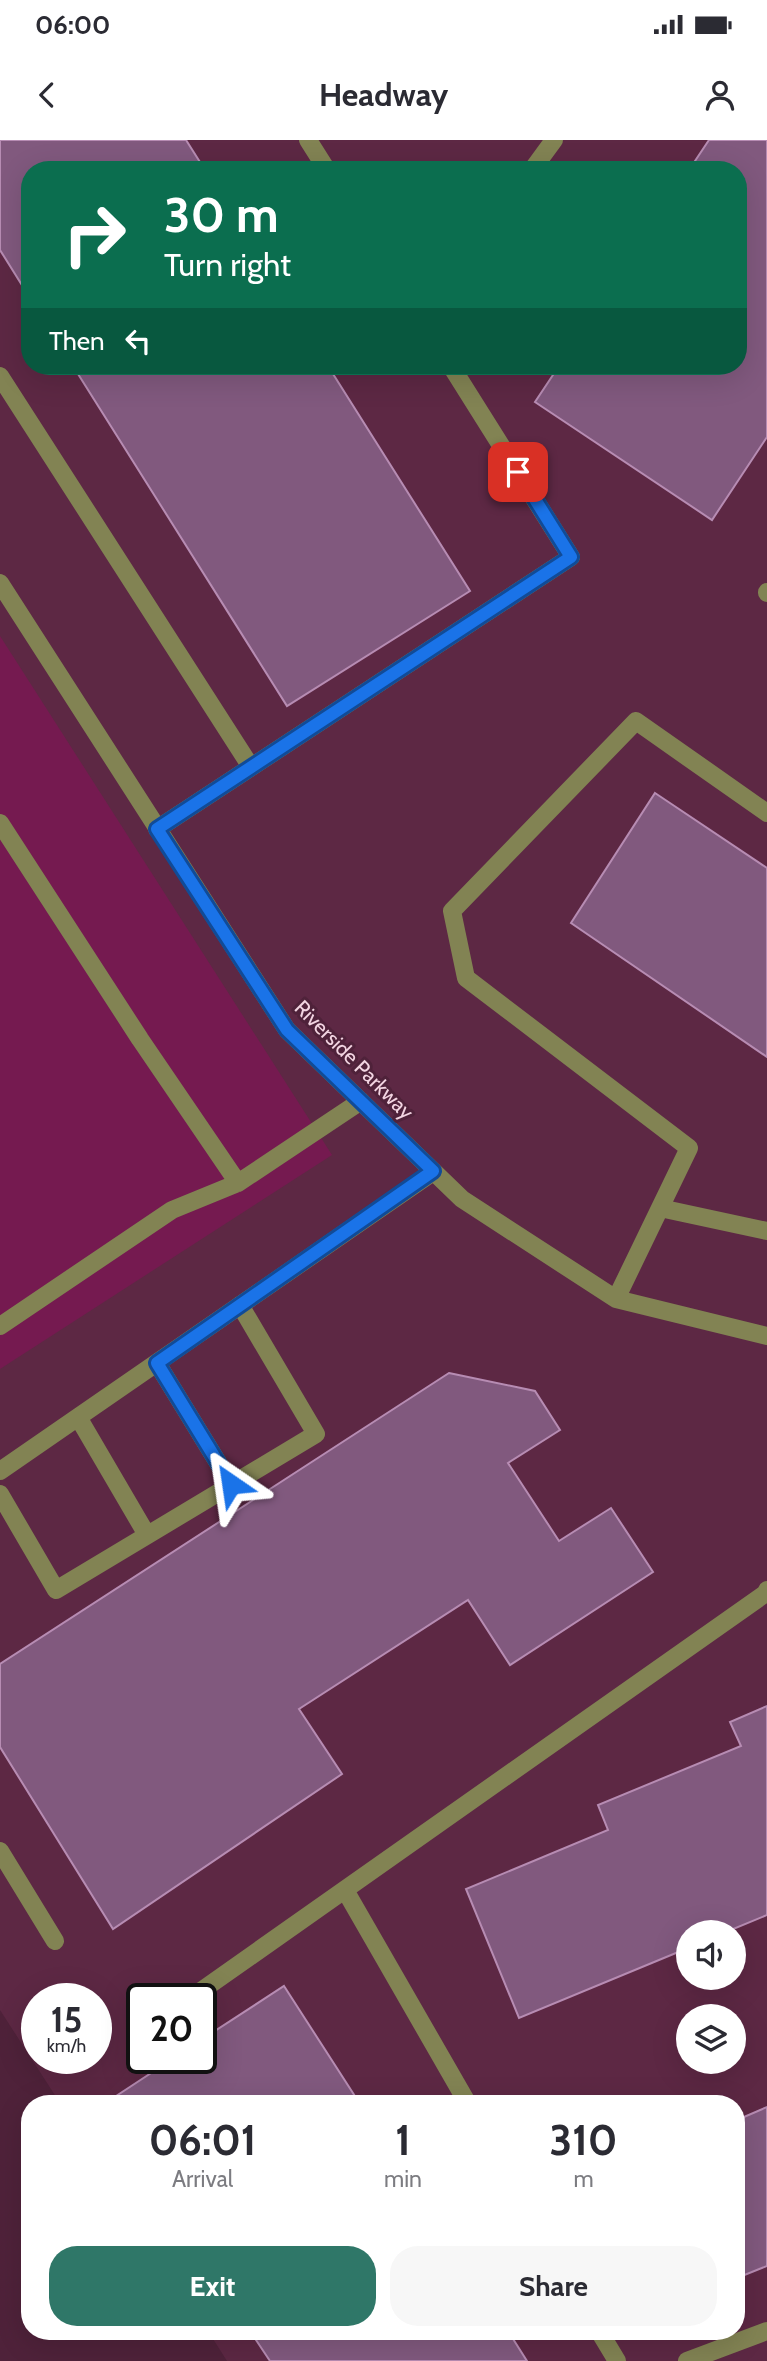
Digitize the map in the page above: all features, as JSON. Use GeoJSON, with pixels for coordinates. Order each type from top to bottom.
{"type":"FeatureCollection","features":[{"type":"Feature","properties":{"kind":"street"},"geometry":{"type":"LineString","coordinates":[[308,140],[321,161]]}},
{"type":"Feature","properties":{"kind":"street"},"geometry":{"type":"LineString","coordinates":[[539,161],[554,140]]}},
{"type":"Feature","properties":{"kind":"street"},"geometry":{"type":"LineString","coordinates":[[157,829],[571,557],[457,375]]}},
{"type":"Feature","properties":{"kind":"street"},"geometry":{"type":"LineString","coordinates":[[0,376],[251,767]]}},
{"type":"Feature","properties":{"kind":"street","name":"Riverside Parkway"},"geometry":{"type":"LineString","coordinates":[[0,583],[287,1030],[462,1199],[616,1300],[767,1336]]}},
{"type":"Feature","properties":{"kind":"street"},"geometry":{"type":"LineString","coordinates":[[616,1300],[689,1148],[466,978],[452,911],[636,721],[767,813]]}},
{"type":"Feature","properties":{"kind":"street"},"geometry":{"type":"LineString","coordinates":[[0,823],[140,1039],[238,1183]]}},
{"type":"Feature","properties":{"kind":"street"},"geometry":{"type":"LineString","coordinates":[[0,1326],[172,1210],[238,1183],[360,1101]]}},
{"type":"Feature","properties":{"kind":"street"},"geometry":{"type":"LineString","coordinates":[[0,1471],[433,1171]]}},
{"type":"Feature","properties":{"kind":"street"},"geometry":{"type":"LineString","coordinates":[[660,1208],[767,1231]]}},
{"type":"Feature","properties":{"kind":"street"},"geometry":{"type":"LineString","coordinates":[[0,1494],[56,1590],[316,1434],[240,1305]]}},
{"type":"Feature","properties":{"kind":"street"},"geometry":{"type":"LineString","coordinates":[[157,1363],[231,1484]]}},
{"type":"Feature","properties":{"kind":"street"},"geometry":{"type":"LineString","coordinates":[[78,1417],[147,1535]]}},
{"type":"Feature","properties":{"kind":"street"},"geometry":{"type":"LineString","coordinates":[[212,1983],[767,1592]]}},
{"type":"Feature","properties":{"kind":"street"},"geometry":{"type":"LineString","coordinates":[[0,1851],[55,1941]]}},
{"type":"Feature","properties":{"kind":"street"},"geometry":{"type":"LineString","coordinates":[[345,1890],[463,2095]]}},
{"type":"Feature","properties":{"kind":"street"},"geometry":{"type":"LineString","coordinates":[[745,2339],[767,2331]]}},
{"type":"Feature","properties":{"kind":"street"},"geometry":{"type":"LineString","coordinates":[[605,2340],[617,2361]]}},
{"type":"Feature","properties":{"kind":"street"},"geometry":{"type":"LineString","coordinates":[[687,2361],[743,2340]]}},
{"type":"Feature","properties":{"kind":"shaded area"},"geometry":{"type":"Polygon","coordinates":[[[0,140],[767,140],[767,2361],[227,2361],[214,2340],[745,2340],[745,2095],[55,2095],[41,2074],[112,2074],[112,1983],[21,1983],[21,2043],[0,2010],[0,140]]]}},
{"type":"Feature","properties":{"kind":"shaded area"},"geometry":{"type":"Polygon","coordinates":[[[0,636],[332,1155],[0,1369],[0,636]]]}},
{"type":"Feature","properties":{"kind":"building"},"geometry":{"type":"Polygon","coordinates":[[[0,140],[186,140],[199,161],[21,161],[21,284],[0,250],[0,140]]]}},
{"type":"Feature","properties":{"kind":"building"},"geometry":{"type":"Polygon","coordinates":[[[709,140],[767,140],[767,437],[712,520],[535,402],[553,375],[747,375],[747,161],[695,161],[709,140]]]}},
{"type":"Feature","properties":{"kind":"building"},"geometry":{"type":"Polygon","coordinates":[[[79,375],[334,375],[470,591],[287,706],[79,375]]]}},
{"type":"Feature","properties":{"kind":"building"},"geometry":{"type":"Polygon","coordinates":[[[655,793],[767,868],[767,1057],[571,923],[655,793]]]}},
{"type":"Feature","properties":{"kind":"building"},"geometry":{"type":"Polygon","coordinates":[[[449,1373],[535,1391],[560,1430],[508,1463],[559,1541],[611,1508],[653,1572],[510,1665],[468,1600],[299,1709],[342,1774],[113,1929],[0,1747],[0,1664],[449,1373]]]}},
{"type":"Feature","properties":{"kind":"building"},"geometry":{"type":"Polygon","coordinates":[[[767,1706],[767,1915],[746,1924],[746,1920],[676,1920],[676,1953],[519,2018],[466,1889],[608,1830],[598,1805],[741,1746],[730,1722],[767,1706]]]}},
{"type":"Feature","properties":{"kind":"building"},"geometry":{"type":"Polygon","coordinates":[[[284,1986],[354,2095],[118,2095],[150,2074],[217,2074],[217,2030],[284,1986]]]}},
{"type":"Feature","properties":{"kind":"building"},"geometry":{"type":"Polygon","coordinates":[[[767,2107],[767,2266],[745,2275],[745,2117],[767,2107]]]}},
{"type":"Feature","properties":{"kind":"building"},"geometry":{"type":"Polygon","coordinates":[[[256,2340],[514,2340],[527,2361],[270,2361],[256,2340]]]}},
{"type":"Feature","properties":{"kind":"route"},"geometry":{"type":"LineString","coordinates":[[231,1484],[157,1363],[433,1171],[287,1030],[157,829],[571,557],[518,472]]}}]}
